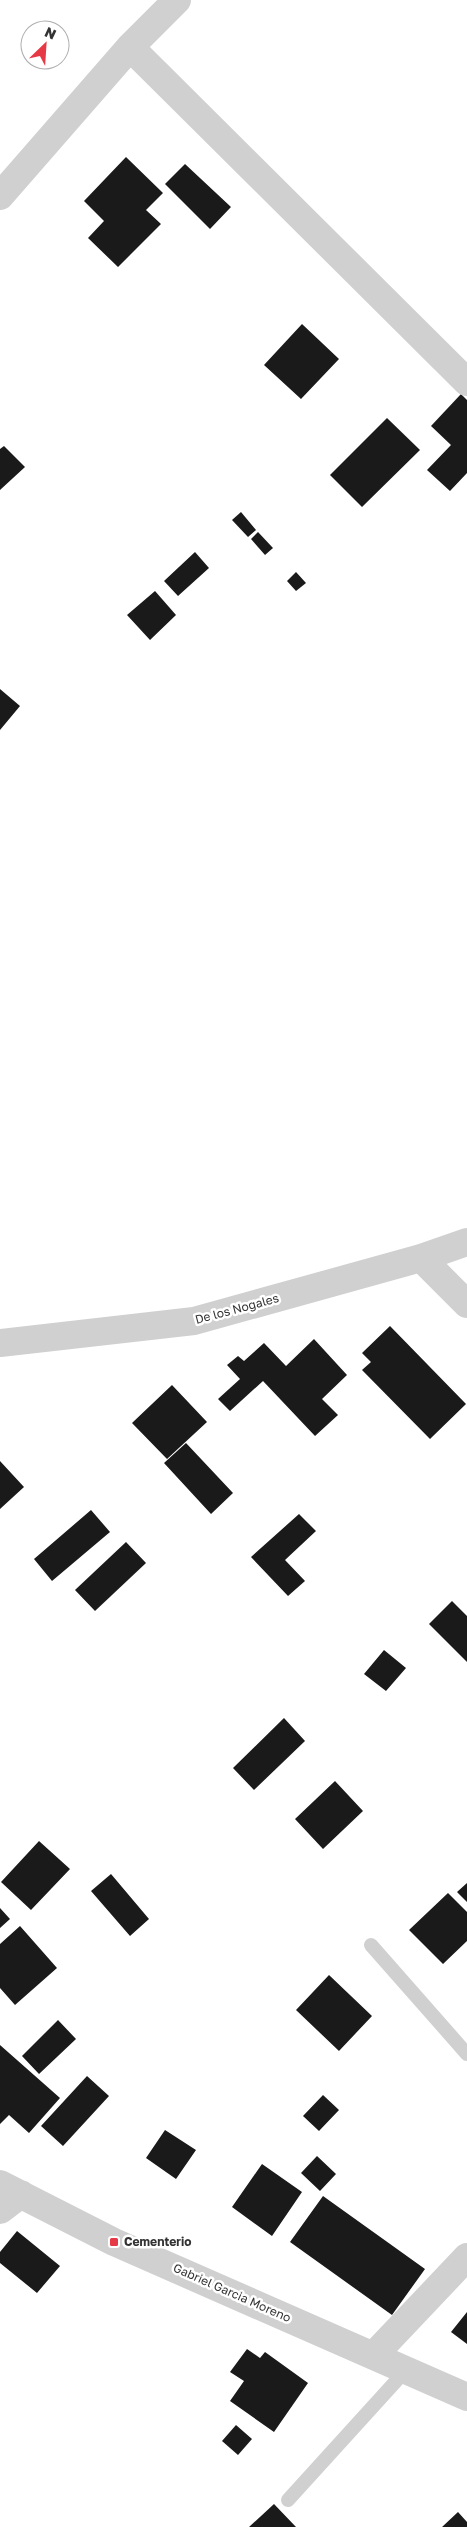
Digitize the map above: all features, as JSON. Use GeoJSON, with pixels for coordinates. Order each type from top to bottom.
{"type":"FeatureCollection","features":[{"type":"Feature","properties":{"kind":"street"},"geometry":{"type":"LineString","coordinates":[[0,196],[130,46],[173,1]]}},
{"type":"Feature","properties":{"kind":"street"},"geometry":{"type":"LineString","coordinates":[[130,46],[467,382]]}},
{"type":"Feature","properties":{"kind":"street","name":"De los Nogales"},"geometry":{"type":"LineString","coordinates":[[0,1343],[194,1321],[420,1258],[467,1242]]}},
{"type":"Feature","properties":{"kind":"street"},"geometry":{"type":"LineString","coordinates":[[420,1258],[467,1304]]}},
{"type":"Feature","properties":{"kind":"street","name":"Gabriel Garcia Moreno"},"geometry":{"type":"LineString","coordinates":[[7,2196],[407,2369],[467,2397]]}},
{"type":"Feature","properties":{"kind":"street"},"geometry":{"type":"LineString","coordinates":[[374,2355],[467,2257]]}},
{"type":"Feature","properties":{"kind":"lane"},"geometry":{"type":"LineString","coordinates":[[371,1945],[467,2054]]}},
{"type":"Feature","properties":{"kind":"lane"},"geometry":{"type":"LineString","coordinates":[[288,2500],[407,2369]]}},
{"type":"Feature","properties":{"kind":"building"},"geometry":{"type":"Polygon","coordinates":[[[126,157],[163,193],[146,210],[161,224],[118,267],[88,238],[104,221],[84,201],[126,157]]]}},
{"type":"Feature","properties":{"kind":"building"},"geometry":{"type":"Polygon","coordinates":[[[185,164],[231,207],[210,229],[165,184],[185,164]]]}},
{"type":"Feature","properties":{"kind":"building"},"geometry":{"type":"Polygon","coordinates":[[[302,324],[339,359],[301,399],[264,365],[302,324]]]}},
{"type":"Feature","properties":{"kind":"building"},"geometry":{"type":"Polygon","coordinates":[[[461,394],[467,400],[467,473],[450,491],[427,470],[451,445],[431,426],[461,394]]]}},
{"type":"Feature","properties":{"kind":"building"},"geometry":{"type":"Polygon","coordinates":[[[387,418],[420,450],[362,507],[330,475],[387,418]]]}},
{"type":"Feature","properties":{"kind":"building"},"geometry":{"type":"Polygon","coordinates":[[[4,446],[25,467],[0,490],[0,449],[4,446]]]}},
{"type":"Feature","properties":{"kind":"building"},"geometry":{"type":"Polygon","coordinates":[[[241,512],[256,530],[248,537],[232,520],[241,512]]]}},
{"type":"Feature","properties":{"kind":"building"},"geometry":{"type":"Polygon","coordinates":[[[258,532],[273,548],[265,555],[251,539],[258,532]]]}},
{"type":"Feature","properties":{"kind":"building"},"geometry":{"type":"Polygon","coordinates":[[[195,552],[209,568],[178,596],[164,581],[195,552]]]}},
{"type":"Feature","properties":{"kind":"building"},"geometry":{"type":"Polygon","coordinates":[[[296,572],[306,583],[296,591],[287,581],[296,572]]]}},
{"type":"Feature","properties":{"kind":"building"},"geometry":{"type":"Polygon","coordinates":[[[155,591],[176,615],[150,640],[127,615],[155,591]]]}},
{"type":"Feature","properties":{"kind":"building"},"geometry":{"type":"Polygon","coordinates":[[[0,689],[20,706],[0,730],[0,689]]]}},
{"type":"Feature","properties":{"kind":"building"},"geometry":{"type":"Polygon","coordinates":[[[390,1326],[466,1404],[430,1439],[362,1370],[371,1362],[362,1353],[390,1326]]]}},
{"type":"Feature","properties":{"kind":"building"},"geometry":{"type":"Polygon","coordinates":[[[314,1339],[347,1375],[322,1399],[338,1415],[315,1436],[263,1381],[230,1411],[218,1399],[240,1379],[227,1365],[238,1356],[244,1361],[264,1343],[286,1366],[314,1339]]]}},
{"type":"Feature","properties":{"kind":"building"},"geometry":{"type":"Polygon","coordinates":[[[172,1385],[207,1422],[167,1459],[132,1423],[172,1385]]]}},
{"type":"Feature","properties":{"kind":"building"},"geometry":{"type":"Polygon","coordinates":[[[186,1443],[233,1493],[211,1514],[164,1463],[186,1443]]]}},
{"type":"Feature","properties":{"kind":"building"},"geometry":{"type":"Polygon","coordinates":[[[0,1461],[24,1487],[0,1509],[0,1461]]]}},
{"type":"Feature","properties":{"kind":"building"},"geometry":{"type":"Polygon","coordinates":[[[91,1510],[110,1532],[52,1581],[34,1559],[91,1510]]]}},
{"type":"Feature","properties":{"kind":"building"},"geometry":{"type":"Polygon","coordinates":[[[299,1514],[316,1531],[285,1560],[305,1581],[288,1596],[251,1557],[299,1514]]]}},
{"type":"Feature","properties":{"kind":"building"},"geometry":{"type":"Polygon","coordinates":[[[126,1542],[146,1563],[95,1611],[75,1590],[126,1542]]]}},
{"type":"Feature","properties":{"kind":"building"},"geometry":{"type":"Polygon","coordinates":[[[452,1601],[467,1616],[467,1662],[429,1624],[452,1601]]]}},
{"type":"Feature","properties":{"kind":"building"},"geometry":{"type":"Polygon","coordinates":[[[384,1650],[406,1668],[386,1691],[364,1674],[384,1650]]]}},
{"type":"Feature","properties":{"kind":"building"},"geometry":{"type":"Polygon","coordinates":[[[284,1718],[305,1741],[254,1790],[233,1768],[284,1718]]]}},
{"type":"Feature","properties":{"kind":"building"},"geometry":{"type":"Polygon","coordinates":[[[335,1781],[363,1811],[323,1849],[295,1819],[335,1781]]]}},
{"type":"Feature","properties":{"kind":"building"},"geometry":{"type":"Polygon","coordinates":[[[39,1841],[70,1869],[31,1910],[1,1882],[39,1841]]]}},
{"type":"Feature","properties":{"kind":"building"},"geometry":{"type":"Polygon","coordinates":[[[111,1874],[149,1919],[130,1936],[91,1891],[111,1874]]]}},
{"type":"Feature","properties":{"kind":"building"},"geometry":{"type":"Polygon","coordinates":[[[467,1883],[467,1902],[457,1892],[467,1883]]]}},
{"type":"Feature","properties":{"kind":"building"},"geometry":{"type":"Polygon","coordinates":[[[448,1893],[467,1912],[467,1941],[443,1964],[409,1930],[448,1893]]]}},
{"type":"Feature","properties":{"kind":"building"},"geometry":{"type":"Polygon","coordinates":[[[0,1908],[10,1919],[0,1928],[0,1908]]]}},
{"type":"Feature","properties":{"kind":"building"},"geometry":{"type":"Polygon","coordinates":[[[20,1926],[57,1968],[15,2005],[0,1988],[0,1944],[20,1926]]]}},
{"type":"Feature","properties":{"kind":"building"},"geometry":{"type":"Polygon","coordinates":[[[329,1975],[372,2016],[339,2051],[296,2010],[329,1975]]]}},
{"type":"Feature","properties":{"kind":"building"},"geometry":{"type":"Polygon","coordinates":[[[58,2020],[76,2039],[39,2074],[22,2056],[58,2020]]]}},
{"type":"Feature","properties":{"kind":"building"},"geometry":{"type":"Polygon","coordinates":[[[0,2045],[60,2098],[29,2133],[9,2115],[0,2124],[0,2045]]]}},
{"type":"Feature","properties":{"kind":"building"},"geometry":{"type":"Polygon","coordinates":[[[87,2076],[109,2096],[63,2146],[41,2126],[87,2076]]]}},
{"type":"Feature","properties":{"kind":"building"},"geometry":{"type":"Polygon","coordinates":[[[323,2095],[339,2110],[319,2131],[303,2116],[323,2095]]]}},
{"type":"Feature","properties":{"kind":"building"},"geometry":{"type":"Polygon","coordinates":[[[165,2130],[196,2150],[176,2179],[146,2158],[165,2130]]]}},
{"type":"Feature","properties":{"kind":"building"},"geometry":{"type":"Polygon","coordinates":[[[317,2156],[336,2174],[320,2191],[301,2173],[317,2156]]]}},
{"type":"Feature","properties":{"kind":"building"},"geometry":{"type":"Polygon","coordinates":[[[262,2164],[302,2192],[272,2236],[232,2207],[262,2164]]]}},
{"type":"Feature","properties":{"kind":"building"},"geometry":{"type":"Polygon","coordinates":[[[323,2196],[425,2269],[392,2315],[290,2242],[323,2196]]]}},
{"type":"Feature","properties":{"kind":"building"},"geometry":{"type":"Polygon","coordinates":[[[17,2231],[60,2266],[37,2293],[0,2263],[0,2252],[17,2231]]]}},
{"type":"Feature","properties":{"kind":"building"},"geometry":{"type":"Polygon","coordinates":[[[467,2312],[467,2344],[451,2332],[467,2312]]]}},
{"type":"Feature","properties":{"kind":"building"},"geometry":{"type":"Polygon","coordinates":[[[247,2349],[260,2358],[265,2352],[308,2383],[274,2432],[230,2401],[244,2381],[230,2372],[247,2349]]]}},
{"type":"Feature","properties":{"kind":"building"},"geometry":{"type":"Polygon","coordinates":[[[236,2425],[252,2439],[238,2455],[222,2441],[236,2425]]]}},
{"type":"Feature","properties":{"kind":"building"},"geometry":{"type":"Polygon","coordinates":[[[274,2504],[296,2527],[249,2527],[274,2504]]]}},
{"type":"Feature","properties":{"kind":"building"},"geometry":{"type":"Polygon","coordinates":[[[458,2512],[467,2522],[467,2527],[442,2527],[458,2512]]]}},
{"type":"Feature","properties":{"kind":"place","name":"Cementerio"},"geometry":{"type":"Point","coordinates":[114,2242]}}]}
